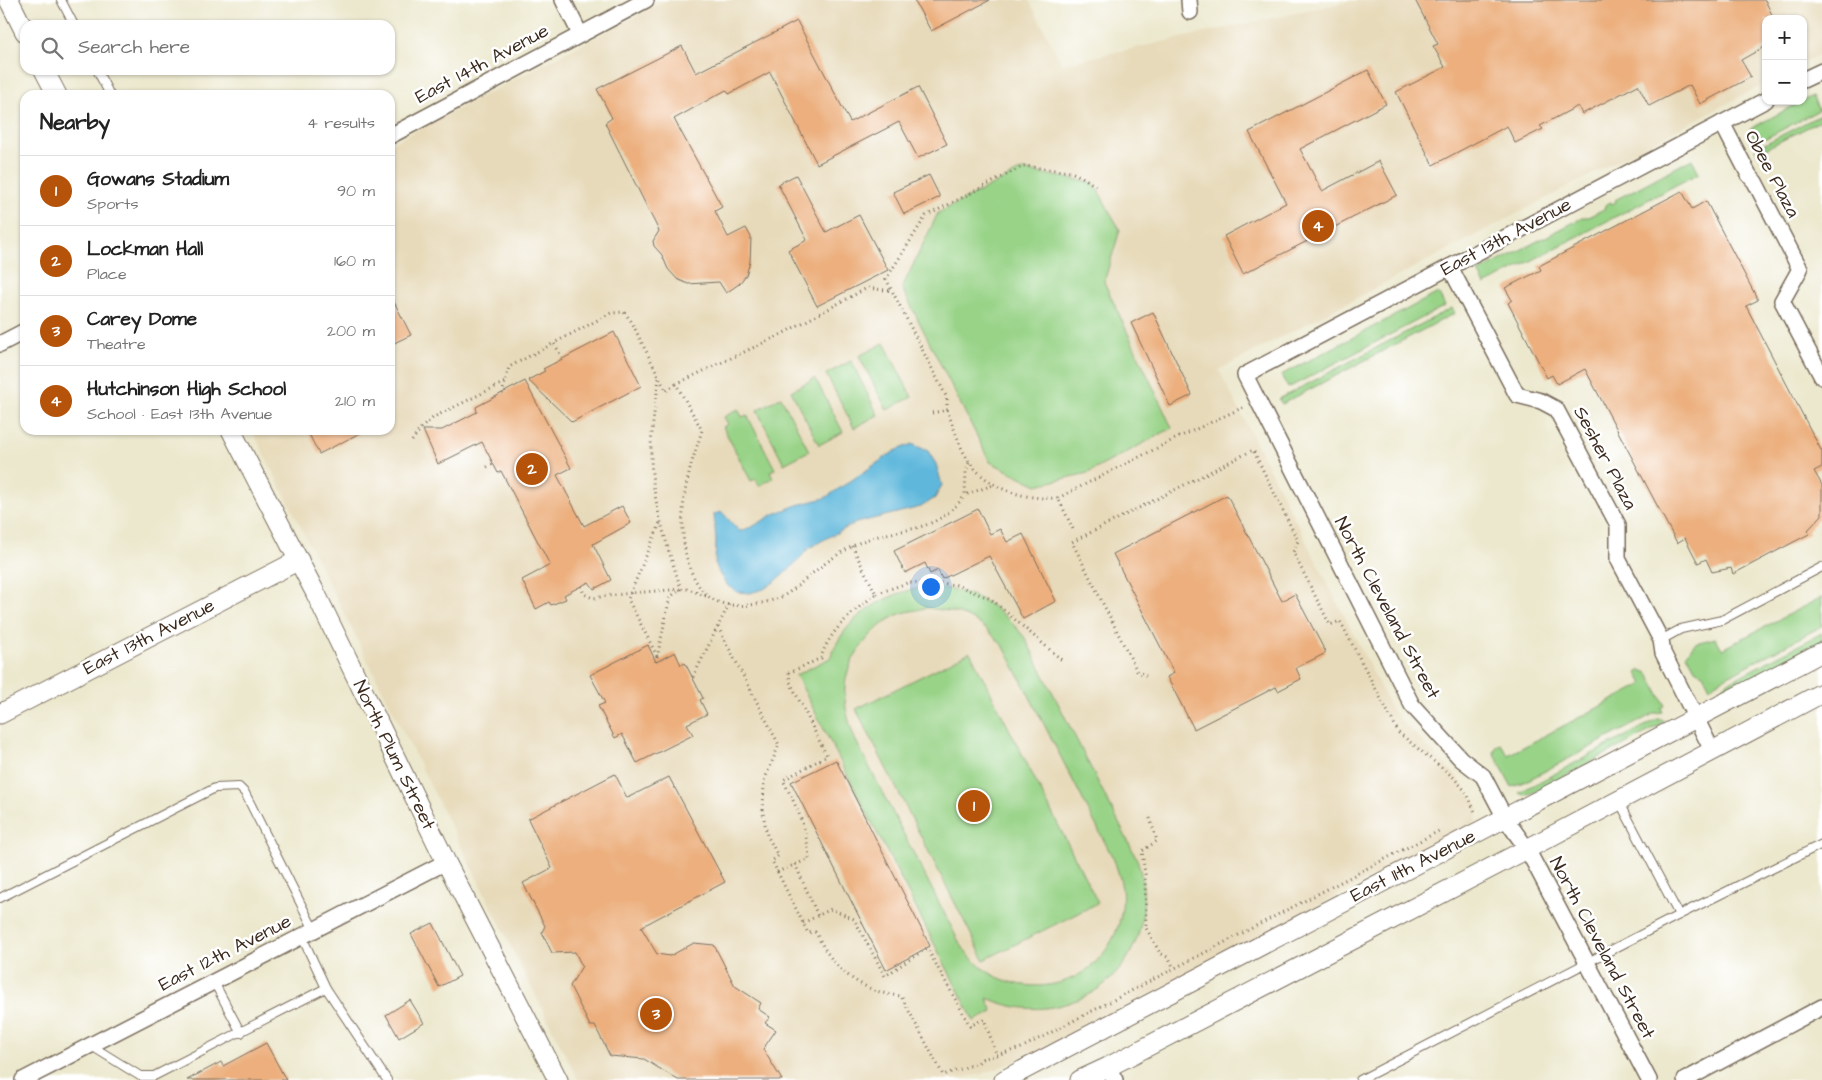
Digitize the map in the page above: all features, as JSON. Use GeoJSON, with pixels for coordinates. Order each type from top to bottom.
{"type":"FeatureCollection","features":[{"type":"Feature","properties":{"kind":"street"},"geometry":{"type":"LineString","coordinates":[[8,0],[20,23]]}},
{"type":"Feature","properties":{"kind":"street"},"geometry":{"type":"LineString","coordinates":[[563,0],[580,34]]}},
{"type":"Feature","properties":{"kind":"street","name":"East 14th Avenue"},"geometry":{"type":"LineString","coordinates":[[395,133],[646,0]]}},
{"type":"Feature","properties":{"kind":"street"},"geometry":{"type":"LineString","coordinates":[[1807,78],[1822,71]]}},
{"type":"Feature","properties":{"kind":"street"},"geometry":{"type":"LineString","coordinates":[[47,75],[54,90]]}},
{"type":"Feature","properties":{"kind":"street","name":"East 13th Avenue"},"geometry":{"type":"LineString","coordinates":[[1245,375],[1762,102]]}},
{"type":"Feature","properties":{"kind":"street","name":"Obee Plaza"},"geometry":{"type":"LineString","coordinates":[[1722,123],[1800,269],[1782,301],[1822,377]]}},
{"type":"Feature","properties":{"kind":"street","name":"Sesher Plaza"},"geometry":{"type":"LineString","coordinates":[[1450,267],[1517,395],[1541,401],[1556,409],[1618,525],[1618,559],[1661,640],[1663,653],[1712,750]]}},
{"type":"Feature","properties":{"kind":"street"},"geometry":{"type":"LineString","coordinates":[[0,344],[20,334]]}},
{"type":"Feature","properties":{"kind":"street","name":"North Cleveland Street"},"geometry":{"type":"LineString","coordinates":[[1245,375],[1412,705],[1461,759],[1483,776],[1505,818],[1527,849],[1648,1080]]}},
{"type":"Feature","properties":{"kind":"street","name":"North Plum Street"},"geometry":{"type":"LineString","coordinates":[[234,435],[299,560],[446,862],[558,1080]]}},
{"type":"Feature","properties":{"kind":"street","name":"East 13th Avenue"},"geometry":{"type":"LineString","coordinates":[[0,714],[299,560]]}},
{"type":"Feature","properties":{"kind":"street","name":"East 11th Avenue"},"geometry":{"type":"LineString","coordinates":[[1004,1080],[1822,652]]}},
{"type":"Feature","properties":{"kind":"street","name":"East 11th Avenue"},"geometry":{"type":"LineString","coordinates":[[1080,1080],[1111,1074],[1527,849],[1822,693]]}},
{"type":"Feature","properties":{"kind":"street","name":"East 12th Avenue"},"geometry":{"type":"LineString","coordinates":[[23,1080],[446,862]]}},
{"type":"Feature","properties":{"kind":"street"},"geometry":{"type":"LineString","coordinates":[[1684,1080],[1822,1007]]}},
{"type":"Feature","properties":{"kind":"lane"},"geometry":{"type":"LineString","coordinates":[[61,0],[71,20]]}},
{"type":"Feature","properties":{"kind":"lane"},"geometry":{"type":"LineString","coordinates":[[100,75],[107,90]]}},
{"type":"Feature","properties":{"kind":"lane"},"geometry":{"type":"LineString","coordinates":[[1661,640],[1681,629],[1722,620],[1822,567]]}},
{"type":"Feature","properties":{"kind":"lane"},"geometry":{"type":"LineString","coordinates":[[0,898],[215,788],[239,787],[245,793],[308,934],[326,988],[384,1079]]}},
{"type":"Feature","properties":{"kind":"lane"},"geometry":{"type":"LineString","coordinates":[[1618,801],[1679,915]]}},
{"type":"Feature","properties":{"kind":"lane"},"geometry":{"type":"LineString","coordinates":[[1360,1080],[1679,915],[1822,844]]}},
{"type":"Feature","properties":{"kind":"lane"},"geometry":{"type":"LineString","coordinates":[[214,982],[241,1033]]}},
{"type":"Feature","properties":{"kind":"lane"},"geometry":{"type":"LineString","coordinates":[[90,1045],[140,1076],[154,1076],[326,988]]}},
{"type":"Feature","properties":{"kind":"path"},"geometry":{"type":"LineString","coordinates":[[1097,187],[1071,172],[1024,166],[926,216],[886,279],[947,398],[947,410],[961,447],[969,462],[993,485],[1008,492],[1040,499],[1058,498],[1258,400]]}},
{"type":"Feature","properties":{"kind":"path"},"geometry":{"type":"LineString","coordinates":[[502,394],[509,367],[611,313],[624,312],[631,321],[666,391],[676,384],[780,335],[867,288],[893,292]]}},
{"type":"Feature","properties":{"kind":"path"},"geometry":{"type":"LineString","coordinates":[[554,343],[562,358]]}},
{"type":"Feature","properties":{"kind":"path"},"geometry":{"type":"LineString","coordinates":[[659,377],[651,448],[655,495],[678,583],[682,589]]}},
{"type":"Feature","properties":{"kind":"path"},"geometry":{"type":"LineString","coordinates":[[412,441],[421,428],[434,417],[505,382]]}},
{"type":"Feature","properties":{"kind":"path"},"geometry":{"type":"LineString","coordinates":[[676,384],[702,430],[688,475],[682,516],[687,562],[695,578],[708,596],[720,603],[737,605],[774,600],[852,546],[875,536],[925,526],[937,520],[957,506],[965,495],[966,472],[969,462]]}},
{"type":"Feature","properties":{"kind":"path"},"geometry":{"type":"LineString","coordinates":[[932,413],[947,410]]}},
{"type":"Feature","properties":{"kind":"path"},"geometry":{"type":"LineString","coordinates":[[1146,676],[1137,671],[1072,542],[1253,450],[1298,541],[1293,552],[1330,625],[1340,620],[1400,733],[1452,777],[1467,793],[1477,811],[1466,816]]}},
{"type":"Feature","properties":{"kind":"path"},"geometry":{"type":"LineString","coordinates":[[487,467],[493,464]]}},
{"type":"Feature","properties":{"kind":"path"},"geometry":{"type":"LineString","coordinates":[[965,495],[993,485]]}},
{"type":"Feature","properties":{"kind":"path"},"geometry":{"type":"LineString","coordinates":[[1058,498],[1073,529]]}},
{"type":"Feature","properties":{"kind":"path"},"geometry":{"type":"LineString","coordinates":[[657,656],[628,599],[661,522]]}},
{"type":"Feature","properties":{"kind":"path"},"geometry":{"type":"LineString","coordinates":[[852,546],[876,594]]}},
{"type":"Feature","properties":{"kind":"path"},"geometry":{"type":"LineString","coordinates":[[777,872],[809,858],[803,820],[783,780],[827,756],[790,682],[789,673],[821,658],[824,649],[835,632],[852,612],[876,594],[907,584],[933,582],[956,585],[991,599],[1063,661]]}},
{"type":"Feature","properties":{"kind":"path"},"geometry":{"type":"LineString","coordinates":[[582,586],[584,594],[593,598],[691,588],[702,596],[708,596]]}},
{"type":"Feature","properties":{"kind":"path"},"geometry":{"type":"LineString","coordinates":[[656,662],[670,597],[682,589]]}},
{"type":"Feature","properties":{"kind":"path"},"geometry":{"type":"LineString","coordinates":[[692,677],[729,604]]}},
{"type":"Feature","properties":{"kind":"path"},"geometry":{"type":"LineString","coordinates":[[718,627],[779,745],[764,781],[763,813],[767,835],[778,856],[772,862],[777,872],[808,933],[815,932],[829,956],[846,974],[864,986],[884,994],[901,996],[943,1074],[978,1063],[982,1059],[1021,1048],[1440,830]]}},
{"type":"Feature","properties":{"kind":"path"},"geometry":{"type":"LineString","coordinates":[[1150,818],[1157,841],[1142,851],[1145,874],[1146,928],[1160,953],[1169,958],[1174,968]]}},
{"type":"Feature","properties":{"kind":"path"},"geometry":{"type":"LineString","coordinates":[[795,864],[818,916]]}},
{"type":"Feature","properties":{"kind":"path"},"geometry":{"type":"LineString","coordinates":[[803,923],[831,909],[854,919],[885,976],[927,948],[970,1026],[984,1019],[997,1056]]}},
{"type":"Feature","properties":{"kind":"shaded area"},"geometry":{"type":"Polygon","coordinates":[[[667,0],[1029,0],[1062,64],[1355,0],[1822,0],[1822,53],[1807,61],[1807,15],[1762,15],[1762,85],[1219,370],[1393,712],[1458,778],[1479,809],[1476,821],[1472,825],[1034,1055],[982,1074],[953,1080],[578,1080],[255,435],[395,435],[395,141],[667,0]]]}},
{"type":"Feature","properties":{"kind":"green space"},"geometry":{"type":"Polygon","coordinates":[[[1812,96],[1819,110],[1757,143],[1750,129],[1795,105],[1807,105],[1807,99],[1812,96]]]}},
{"type":"Feature","properties":{"kind":"green space"},"geometry":{"type":"Polygon","coordinates":[[[1822,114],[1822,120],[1757,153],[1755,149],[1822,114]]]}},
{"type":"Feature","properties":{"kind":"green space"},"geometry":{"type":"Polygon","coordinates":[[[1692,159],[1699,173],[1485,285],[1478,272],[1584,217],[1604,209],[1605,205],[1616,202],[1615,200],[1692,159]]]}},
{"type":"Feature","properties":{"kind":"green space"},"geometry":{"type":"Polygon","coordinates":[[[1022,170],[1094,183],[1120,230],[1104,282],[1172,428],[1088,473],[1037,485],[990,462],[902,288],[938,213],[1022,170]]]}},
{"type":"Feature","properties":{"kind":"green space"},"geometry":{"type":"Polygon","coordinates":[[[1438,293],[1445,306],[1288,388],[1281,375],[1438,293]]]}},
{"type":"Feature","properties":{"kind":"green space"},"geometry":{"type":"Polygon","coordinates":[[[1452,308],[1455,313],[1282,404],[1279,399],[1452,308]]]}},
{"type":"Feature","properties":{"kind":"green space"},"geometry":{"type":"Polygon","coordinates":[[[884,343],[912,397],[887,410],[859,356],[884,343]]]}},
{"type":"Feature","properties":{"kind":"green space"},"geometry":{"type":"Polygon","coordinates":[[[851,361],[878,415],[854,428],[826,374],[851,361]]]}},
{"type":"Feature","properties":{"kind":"green space"},"geometry":{"type":"Polygon","coordinates":[[[815,378],[843,432],[819,445],[791,391],[815,378]]]}},
{"type":"Feature","properties":{"kind":"green space"},"geometry":{"type":"Polygon","coordinates":[[[781,397],[809,451],[784,464],[757,410],[781,397]]]}},
{"type":"Feature","properties":{"kind":"green space"},"geometry":{"type":"Polygon","coordinates":[[[738,409],[742,417],[747,415],[775,469],[770,471],[773,478],[759,486],[756,479],[751,481],[723,427],[728,424],[724,417],[738,409]]]}},
{"type":"Feature","properties":{"kind":"green space"},"geometry":{"type":"Polygon","coordinates":[[[919,588],[936,588],[951,589],[965,593],[979,598],[1014,625],[1025,638],[1137,859],[1142,881],[1143,903],[1141,924],[1135,944],[1125,962],[1111,978],[1094,991],[1074,1001],[1050,1008],[1031,1009],[1010,1006],[987,998],[993,1012],[974,1021],[796,675],[830,658],[844,631],[865,611],[890,597],[919,588]],[[926,608],[893,617],[875,630],[858,650],[847,674],[845,686],[847,711],[855,739],[957,938],[973,959],[992,974],[1014,983],[1038,986],[1061,982],[1083,972],[1101,956],[1115,934],[1123,900],[1118,870],[1004,647],[986,629],[970,618],[961,614],[926,608]]]}},
{"type":"Feature","properties":{"kind":"green space"},"geometry":{"type":"Polygon","coordinates":[[[1822,597],[1822,626],[1715,683],[1710,688],[1703,674],[1695,669],[1687,654],[1695,643],[1716,638],[1722,649],[1822,597]]]}},
{"type":"Feature","properties":{"kind":"green space"},"geometry":{"type":"Polygon","coordinates":[[[1822,633],[1822,641],[1728,691],[1715,693],[1725,684],[1822,633]]]}},
{"type":"Feature","properties":{"kind":"green space"},"geometry":{"type":"Polygon","coordinates":[[[970,652],[1098,903],[984,960],[856,709],[970,652]]]}},
{"type":"Feature","properties":{"kind":"green space"},"geometry":{"type":"Polygon","coordinates":[[[1641,670],[1648,673],[1665,706],[1661,708],[1663,712],[1655,713],[1512,787],[1494,753],[1496,746],[1501,744],[1508,755],[1643,684],[1637,673],[1641,670]]]}},
{"type":"Feature","properties":{"kind":"green space"},"geometry":{"type":"Polygon","coordinates":[[[1658,719],[1664,721],[1659,726],[1533,793],[1524,795],[1519,793],[1524,790],[1658,719]]]}},
{"type":"Feature","properties":{"kind":"water"},"geometry":{"type":"Polygon","coordinates":[[[912,444],[928,451],[936,464],[942,485],[935,498],[921,507],[856,523],[827,538],[809,548],[793,566],[764,589],[750,593],[737,592],[728,586],[720,575],[715,564],[714,514],[722,512],[739,531],[752,527],[774,514],[797,505],[825,498],[895,451],[912,444]]]}},
{"type":"Feature","properties":{"kind":"building"},"geometry":{"type":"Polygon","coordinates":[[[914,0],[990,0],[931,31],[914,0]]]}},
{"type":"Feature","properties":{"kind":"building"},"geometry":{"type":"Polygon","coordinates":[[[1415,0],[1765,0],[1772,15],[1762,15],[1762,48],[1741,60],[1751,77],[1700,104],[1690,85],[1649,106],[1638,85],[1582,114],[1578,106],[1540,126],[1543,129],[1515,143],[1507,126],[1433,165],[1396,92],[1445,67],[1433,46],[1438,44],[1415,0]]]}},
{"type":"Feature","properties":{"kind":"building"},"geometry":{"type":"Polygon","coordinates":[[[797,21],[850,122],[918,87],[947,144],[918,158],[899,122],[817,164],[770,72],[729,94],[726,90],[674,119],[722,207],[715,211],[728,237],[746,228],[751,237],[750,262],[746,275],[739,284],[726,293],[719,282],[688,284],[677,279],[668,269],[662,255],[654,246],[653,241],[659,231],[605,123],[612,118],[597,89],[682,46],[696,73],[797,21]]]}},
{"type":"Feature","properties":{"kind":"building"},"geometry":{"type":"Polygon","coordinates":[[[1368,70],[1386,104],[1300,149],[1322,191],[1379,161],[1397,195],[1243,274],[1224,236],[1286,203],[1249,132],[1368,70]]]}},
{"type":"Feature","properties":{"kind":"building"},"geometry":{"type":"Polygon","coordinates":[[[796,175],[826,232],[859,215],[888,270],[817,306],[788,250],[807,240],[778,184],[796,175]]]}},
{"type":"Feature","properties":{"kind":"building"},"geometry":{"type":"Polygon","coordinates":[[[929,175],[940,197],[904,214],[893,192],[929,175]]]}},
{"type":"Feature","properties":{"kind":"building"},"geometry":{"type":"Polygon","coordinates":[[[1682,191],[1692,209],[1706,201],[1758,300],[1746,306],[1822,452],[1822,467],[1814,471],[1822,485],[1822,515],[1808,530],[1809,534],[1733,574],[1731,568],[1712,572],[1706,559],[1698,563],[1685,538],[1677,543],[1585,369],[1557,384],[1552,375],[1547,378],[1508,303],[1512,300],[1505,288],[1541,270],[1539,266],[1682,191]]]}},
{"type":"Feature","properties":{"kind":"building"},"geometry":{"type":"Polygon","coordinates":[[[395,304],[411,335],[395,343],[395,304]]]}},
{"type":"Feature","properties":{"kind":"building"},"geometry":{"type":"Polygon","coordinates":[[[1153,312],[1192,395],[1170,406],[1131,323],[1153,312]]]}},
{"type":"Feature","properties":{"kind":"building"},"geometry":{"type":"Polygon","coordinates":[[[614,332],[641,386],[572,422],[528,380],[545,371],[543,369],[614,332]]]}},
{"type":"Feature","properties":{"kind":"building"},"geometry":{"type":"Polygon","coordinates":[[[525,381],[571,468],[557,475],[584,526],[622,506],[631,523],[593,544],[611,580],[594,589],[589,582],[564,595],[566,599],[551,605],[549,602],[536,609],[522,580],[550,565],[501,471],[498,473],[482,442],[438,464],[423,430],[442,430],[477,412],[476,407],[525,381]]]}},
{"type":"Feature","properties":{"kind":"building"},"geometry":{"type":"Polygon","coordinates":[[[310,435],[356,435],[319,454],[310,435]]]}},
{"type":"Feature","properties":{"kind":"building"},"geometry":{"type":"Polygon","coordinates":[[[1227,495],[1282,601],[1295,594],[1326,653],[1296,668],[1301,679],[1278,691],[1276,687],[1194,729],[1167,677],[1174,673],[1113,554],[1227,495]]]}},
{"type":"Feature","properties":{"kind":"building"},"geometry":{"type":"Polygon","coordinates":[[[978,509],[990,534],[1000,529],[1007,542],[1023,534],[1056,601],[1023,619],[989,556],[942,579],[938,570],[930,574],[925,563],[905,573],[894,551],[978,509]]]}},
{"type":"Feature","properties":{"kind":"building"},"geometry":{"type":"Polygon","coordinates":[[[648,645],[656,662],[675,652],[681,665],[685,663],[703,698],[700,700],[707,714],[687,724],[693,735],[637,763],[622,734],[615,738],[598,706],[605,703],[590,675],[648,645]]]}},
{"type":"Feature","properties":{"kind":"building"},"geometry":{"type":"Polygon","coordinates":[[[836,760],[930,946],[886,970],[791,782],[836,760]]]}},
{"type":"Feature","properties":{"kind":"building"},"geometry":{"type":"Polygon","coordinates":[[[615,774],[627,798],[669,777],[725,882],[641,927],[657,954],[670,956],[694,943],[714,945],[735,986],[761,1003],[758,1009],[770,1017],[765,1023],[776,1030],[763,1049],[782,1080],[678,1080],[644,1059],[610,1056],[595,1026],[590,1026],[570,986],[582,966],[575,952],[552,953],[542,932],[545,926],[523,883],[552,868],[528,819],[615,774]]]}},
{"type":"Feature","properties":{"kind":"building"},"geometry":{"type":"Polygon","coordinates":[[[433,923],[460,976],[439,987],[411,934],[433,923]]]}},
{"type":"Feature","properties":{"kind":"building"},"geometry":{"type":"Polygon","coordinates":[[[410,1000],[424,1023],[399,1038],[386,1015],[410,1000]]]}},
{"type":"Feature","properties":{"kind":"building"},"geometry":{"type":"Polygon","coordinates":[[[266,1043],[286,1080],[187,1080],[221,1062],[223,1066],[266,1043]]]}},
{"type":"Feature","properties":{"kind":"place","name":"Hutchinson High School"},"geometry":{"type":"Point","coordinates":[1318,226]}},
{"type":"Feature","properties":{"kind":"place","name":"Lockman Hall"},"geometry":{"type":"Point","coordinates":[532,469]}},
{"type":"Feature","properties":{"kind":"place","name":"Gowans Stadium"},"geometry":{"type":"Point","coordinates":[974,806]}},
{"type":"Feature","properties":{"kind":"place","name":"Carey Dome"},"geometry":{"type":"Point","coordinates":[656,1014]}}]}
